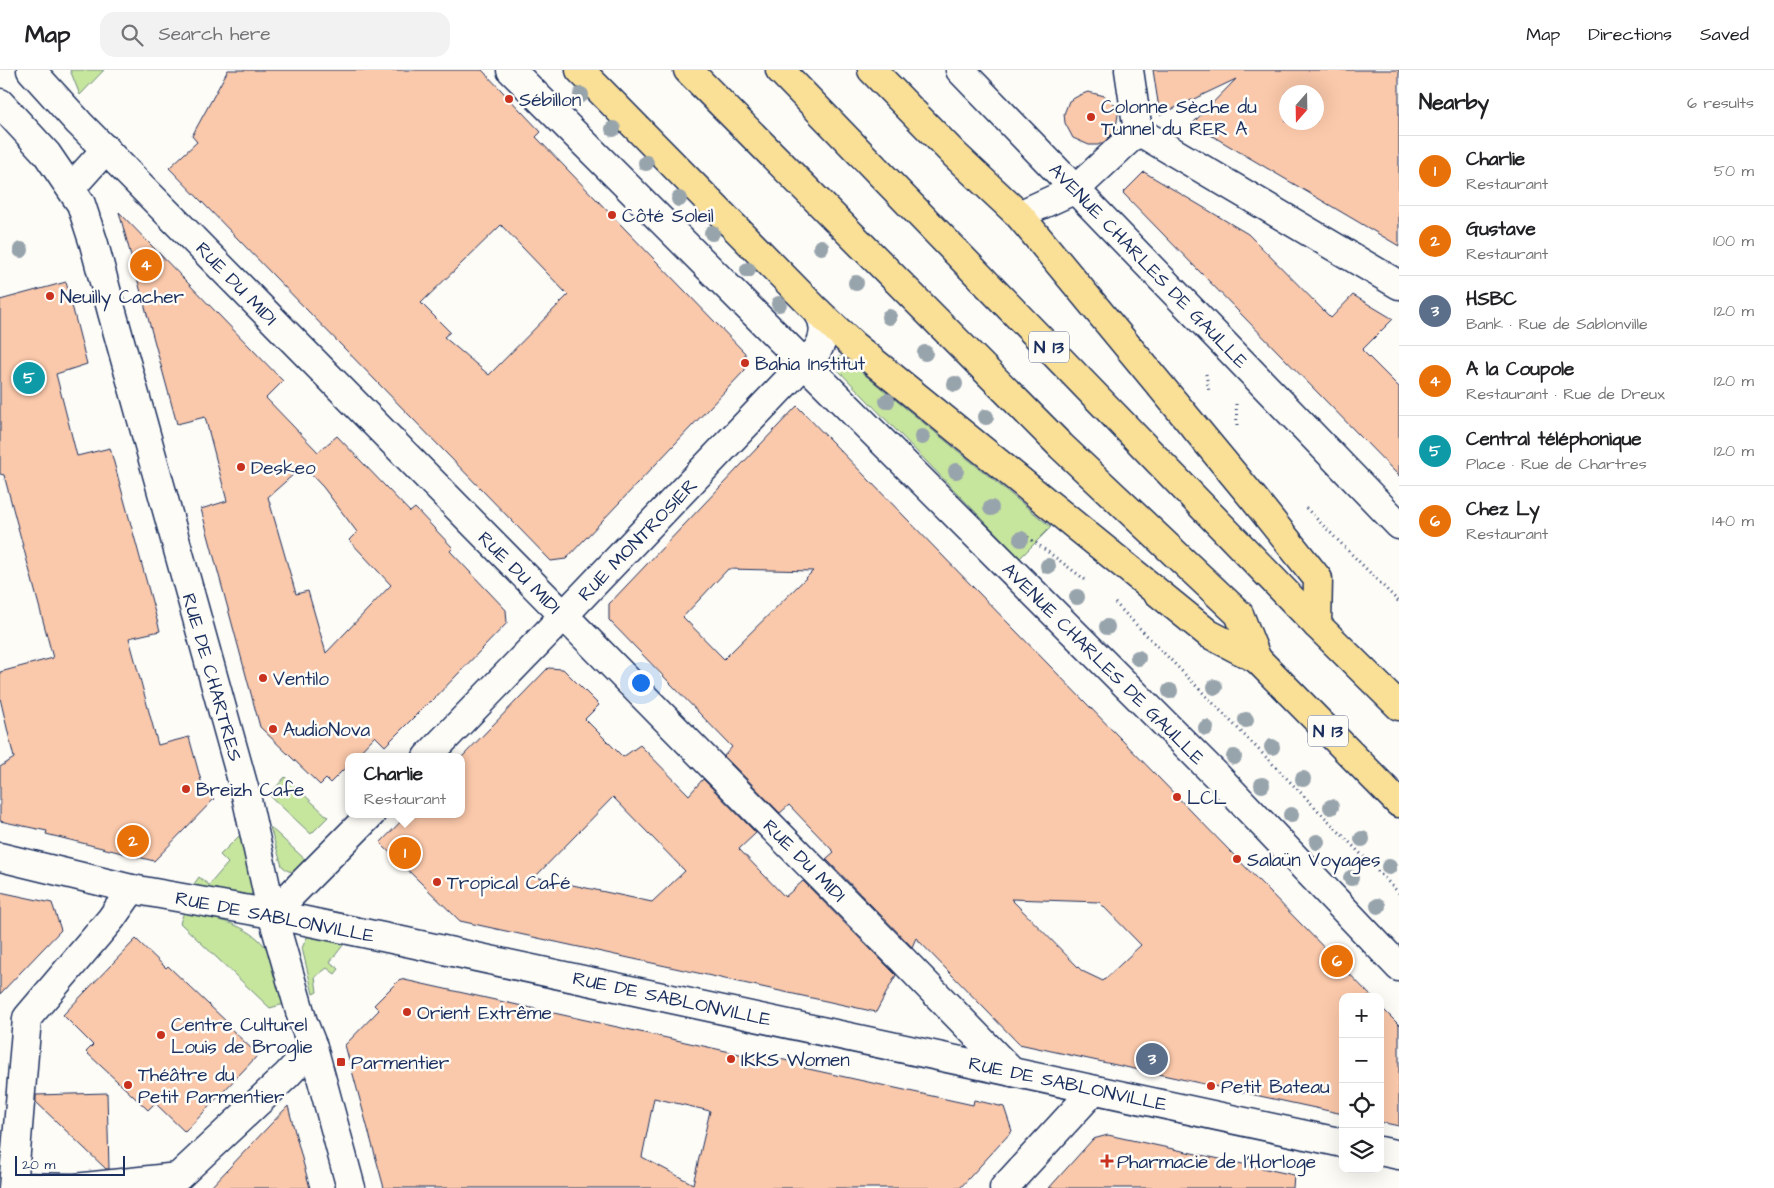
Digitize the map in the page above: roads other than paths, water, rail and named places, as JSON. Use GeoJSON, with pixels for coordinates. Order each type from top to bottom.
{"type":"FeatureCollection","features":[{"type":"Feature","properties":{"kind":"main road"},"geometry":{"type":"LineString","coordinates":[[580,70],[818,312],[853,345],[1209,634],[1257,659]]}},
{"type":"Feature","properties":{"kind":"main road","name":"N 13"},"geometry":{"type":"LineString","coordinates":[[688,70],[1061,446],[1239,614],[1257,659],[1399,803]]}},
{"type":"Feature","properties":{"kind":"main road","name":"N 13"},"geometry":{"type":"LineString","coordinates":[[780,70],[1318,625],[1399,706]]}},
{"type":"Feature","properties":{"kind":"main road"},"geometry":{"type":"LineString","coordinates":[[872,70],[954,155],[1019,214],[1318,579],[1318,625]]}},
{"type":"Feature","properties":{"kind":"street","name":"RUE DU MIDI"},"geometry":{"type":"LineString","coordinates":[[31,70],[106,149],[1012,1072]]}},
{"type":"Feature","properties":{"kind":"street","name":"AVENUE CHARLES DE GAULLE"},"geometry":{"type":"LineString","coordinates":[[512,70],[1217,776],[1399,967]]}},
{"type":"Feature","properties":{"kind":"street","name":"AVENUE CHARLES DE GAULLE"},"geometry":{"type":"LineString","coordinates":[[960,70],[1399,525]]}},
{"type":"Feature","properties":{"kind":"street"},"geometry":{"type":"LineString","coordinates":[[1129,70],[1138,131]]}},
{"type":"Feature","properties":{"kind":"street","name":"RUE DE CHARTRES"},"geometry":{"type":"LineString","coordinates":[[0,103],[47,154],[71,188],[81,204],[94,244],[246,795],[272,914],[303,1022],[313,1047],[351,1188]]}},
{"type":"Feature","properties":{"kind":"street"},"geometry":{"type":"LineString","coordinates":[[1019,214],[1076,189],[1138,131]]}},
{"type":"Feature","properties":{"kind":"street"},"geometry":{"type":"LineString","coordinates":[[1138,131],[1399,285]]}},
{"type":"Feature","properties":{"kind":"street"},"geometry":{"type":"LineString","coordinates":[[71,188],[106,149]]}},
{"type":"Feature","properties":{"kind":"street"},"geometry":{"type":"LineString","coordinates":[[804,363],[818,349],[824,335],[824,326],[818,312]]}},
{"type":"Feature","properties":{"kind":"street","name":"RUE MONTROSIER"},"geometry":{"type":"LineString","coordinates":[[431,753],[804,363]]}},
{"type":"Feature","properties":{"kind":"street"},"geometry":{"type":"LineString","coordinates":[[272,914],[367,818]]}},
{"type":"Feature","properties":{"kind":"street","name":"RUE DE SABLONVILLE"},"geometry":{"type":"LineString","coordinates":[[0,857],[132,889],[272,914],[1339,1141]]}},
{"type":"Feature","properties":{"kind":"street"},"geometry":{"type":"LineString","coordinates":[[132,889],[110,919],[27,1018],[13,1187],[75,1188],[178,1178],[287,1075],[313,1047]]}},
{"type":"Feature","properties":{"kind":"street"},"geometry":{"type":"LineString","coordinates":[[1004,1188],[1094,1090]]}},
{"type":"Feature","properties":{"kind":"street"},"geometry":{"type":"LineString","coordinates":[[1384,1152],[1399,1155]]}},
{"type":"Feature","properties":{"kind":"place","name":"Sébillon"},"geometry":{"type":"Point","coordinates":[509,99]}},
{"type":"Feature","properties":{"kind":"place","name":"Colonne Sèche du Tunnel du RER A"},"geometry":{"type":"Point","coordinates":[1091,117]}},
{"type":"Feature","properties":{"kind":"place","name":"Côté Soleil"},"geometry":{"type":"Point","coordinates":[612,215]}},
{"type":"Feature","properties":{"kind":"place","name":"A la Coupole"},"geometry":{"type":"Point","coordinates":[146,265]}},
{"type":"Feature","properties":{"kind":"place","name":"Neuilly Cacher"},"geometry":{"type":"Point","coordinates":[50,296]}},
{"type":"Feature","properties":{"kind":"place","name":"Bahia Institut"},"geometry":{"type":"Point","coordinates":[745,363]}},
{"type":"Feature","properties":{"kind":"place","name":"Central téléphonique"},"geometry":{"type":"Point","coordinates":[29,378]}},
{"type":"Feature","properties":{"kind":"place","name":"Deskeo"},"geometry":{"type":"Point","coordinates":[241,467]}},
{"type":"Feature","properties":{"kind":"place","name":"Ventilo"},"geometry":{"type":"Point","coordinates":[263,678]}},
{"type":"Feature","properties":{"kind":"place","name":"AudioNova"},"geometry":{"type":"Point","coordinates":[273,729]}},
{"type":"Feature","properties":{"kind":"place","name":"Breizh Cafe"},"geometry":{"type":"Point","coordinates":[186,789]}},
{"type":"Feature","properties":{"kind":"place","name":"LCL"},"geometry":{"type":"Point","coordinates":[1177,797]}},
{"type":"Feature","properties":{"kind":"place","name":"Gustave"},"geometry":{"type":"Point","coordinates":[133,841]}},
{"type":"Feature","properties":{"kind":"place","name":"Charlie"},"geometry":{"type":"Point","coordinates":[405,853]}},
{"type":"Feature","properties":{"kind":"place","name":"Salaün Voyages"},"geometry":{"type":"Point","coordinates":[1237,859]}},
{"type":"Feature","properties":{"kind":"place","name":"Tropical Café"},"geometry":{"type":"Point","coordinates":[437,882]}},
{"type":"Feature","properties":{"kind":"place","name":"Chez Ly"},"geometry":{"type":"Point","coordinates":[1337,961]}},
{"type":"Feature","properties":{"kind":"place","name":"Orient Extrême"},"geometry":{"type":"Point","coordinates":[407,1012]}},
{"type":"Feature","properties":{"kind":"place","name":"Centre Culturel Louis de Broglie"},"geometry":{"type":"Point","coordinates":[161,1035]}},
{"type":"Feature","properties":{"kind":"place","name":"IKKS Women"},"geometry":{"type":"Point","coordinates":[731,1059]}},
{"type":"Feature","properties":{"kind":"place","name":"HSBC"},"geometry":{"type":"Point","coordinates":[1152,1059]}},
{"type":"Feature","properties":{"kind":"place","name":"Parmentier"},"geometry":{"type":"Point","coordinates":[341,1062]}},
{"type":"Feature","properties":{"kind":"place","name":"Théâtre du Petit Parmentier"},"geometry":{"type":"Point","coordinates":[128,1085]}},
{"type":"Feature","properties":{"kind":"place","name":"Petit Bateau"},"geometry":{"type":"Point","coordinates":[1211,1086]}},
{"type":"Feature","properties":{"kind":"place","name":"Pharmacie de l'Horloge"},"geometry":{"type":"Point","coordinates":[1107,1161]}}]}
